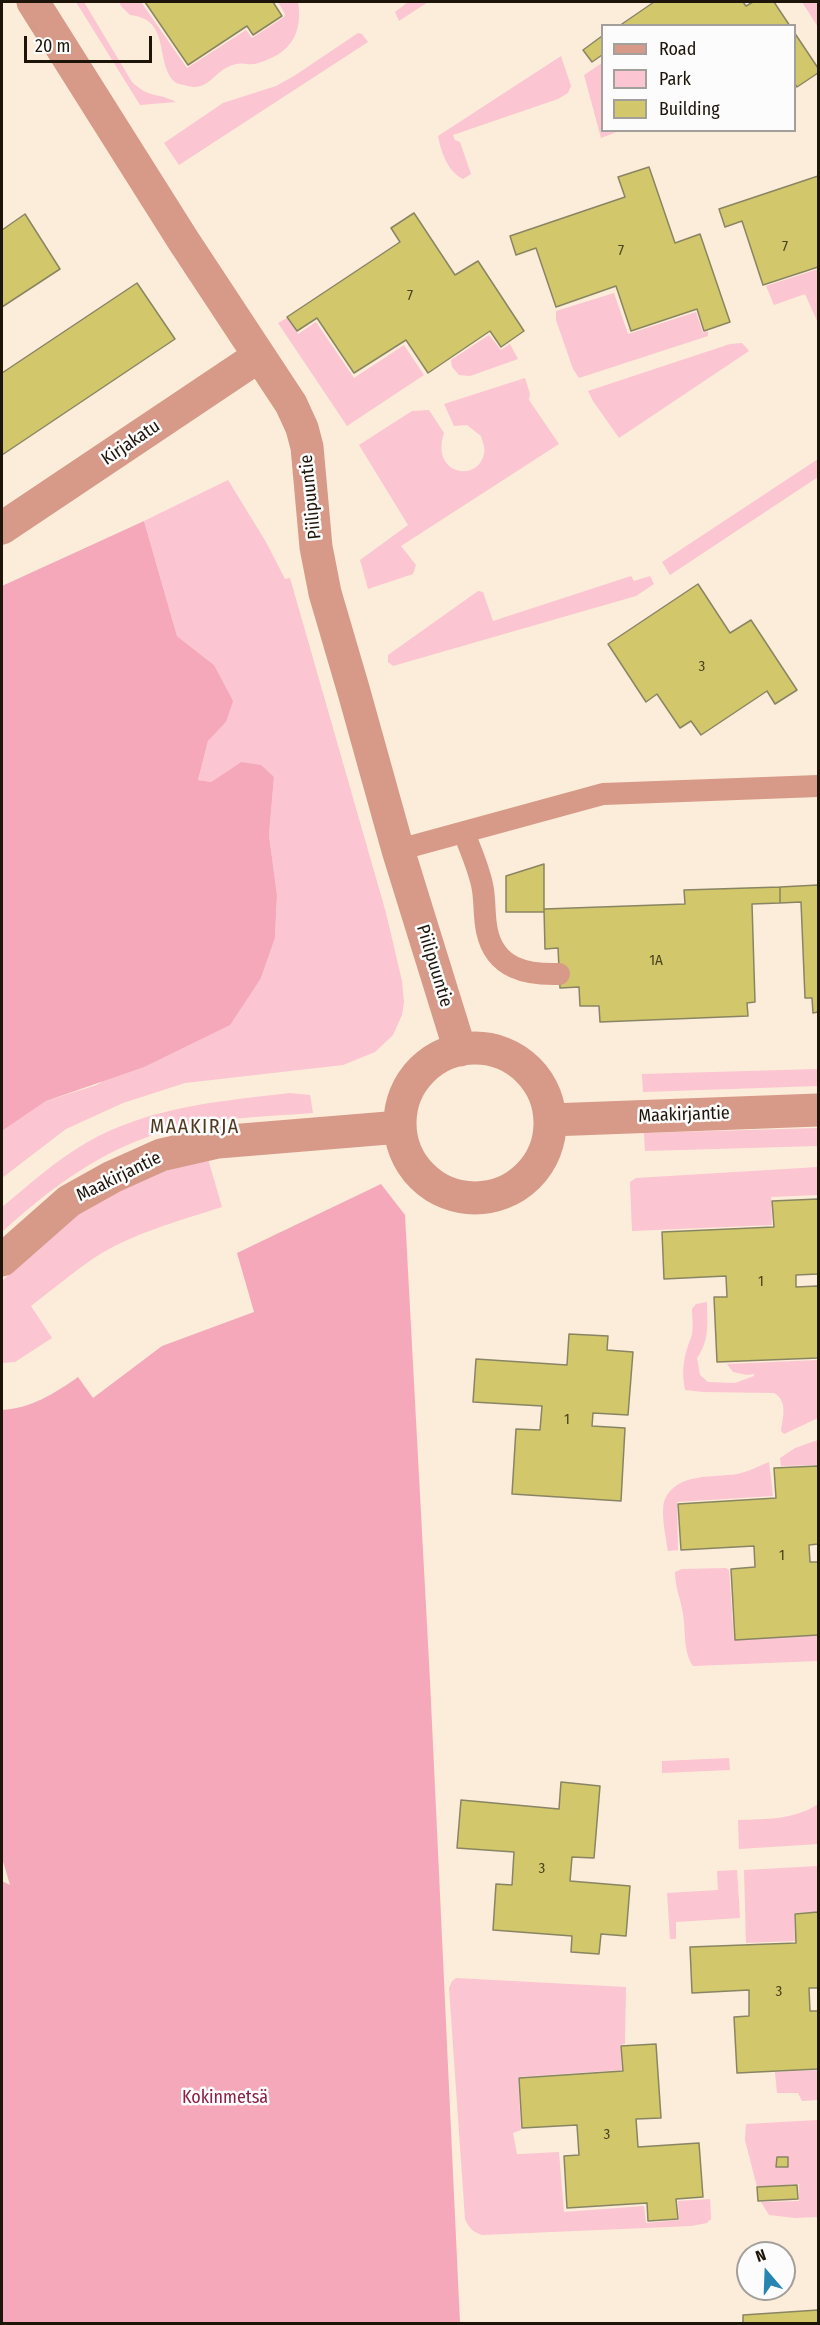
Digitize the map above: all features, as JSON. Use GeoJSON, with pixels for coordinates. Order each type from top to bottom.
{"type":"FeatureCollection","features":[{"type":"Feature","properties":{"kind":"street","name":"Piilipuuntie"},"geometry":{"type":"LineString","coordinates":[[33,2],[183,240],[291,404],[304,436],[316,547],[324,593],[398,850],[460,1050]]}},
{"type":"Feature","properties":{"kind":"street","name":"Kirjakatu"},"geometry":{"type":"LineString","coordinates":[[2,528],[259,356]]}},
{"type":"Feature","properties":{"kind":"street"},"geometry":{"type":"LineString","coordinates":[[480,1048],[500,1053],[522,1065],[537,1081],[544,1094],[550,1120],[546,1145],[539,1162],[528,1176],[511,1189],[491,1196],[474,1198],[440,1190],[424,1179],[407,1155],[400,1127],[401,1109],[406,1093],[417,1075],[438,1058],[460,1050],[480,1048]]}},
{"type":"Feature","properties":{"kind":"street","name":"Maakirjantie"},"geometry":{"type":"LineString","coordinates":[[550,1120],[819,1110]]}},
{"type":"Feature","properties":{"kind":"street","name":"Maakirjantie"},"geometry":{"type":"LineString","coordinates":[[2,1260],[69,1201],[112,1177],[161,1155],[218,1142],[400,1127]]}},
{"type":"Feature","properties":{"kind":"lane"},"geometry":{"type":"LineString","coordinates":[[398,850],[603,794],[819,786]]}},
{"type":"Feature","properties":{"kind":"lane"},"geometry":{"type":"LineString","coordinates":[[464,832],[483,889],[488,934],[496,951],[506,963],[519,970],[537,975],[559,974]]}},
{"type":"Feature","properties":{"kind":"green space"},"geometry":{"type":"Polygon","coordinates":[[[76,2],[84,2],[132,82],[144,91],[176,102],[140,105],[76,2]]]}},
{"type":"Feature","properties":{"kind":"green space"},"geometry":{"type":"Polygon","coordinates":[[[119,2],[141,2],[187,68],[246,30],[252,38],[284,17],[285,14],[278,2],[298,2],[298,24],[292,41],[278,54],[255,64],[228,67],[206,84],[193,87],[178,84],[169,74],[157,33],[152,24],[143,18],[130,15],[119,2]]]}},
{"type":"Feature","properties":{"kind":"green space"},"geometry":{"type":"Polygon","coordinates":[[[408,2],[428,2],[399,21],[395,12],[408,2]]]}},
{"type":"Feature","properties":{"kind":"green space"},"geometry":{"type":"Polygon","coordinates":[[[802,2],[818,2],[818,27],[802,2]]]}},
{"type":"Feature","properties":{"kind":"green space"},"geometry":{"type":"Polygon","coordinates":[[[358,33],[362,34],[368,42],[179,165],[164,143],[223,103],[276,86],[294,76],[358,33]]]}},
{"type":"Feature","properties":{"kind":"green space"},"geometry":{"type":"Polygon","coordinates":[[[561,56],[571,86],[568,93],[558,99],[453,135],[455,140],[460,142],[471,174],[463,179],[453,172],[446,161],[438,136],[561,56]]]}},
{"type":"Feature","properties":{"kind":"green space"},"geometry":{"type":"Polygon","coordinates":[[[601,64],[601,132],[616,132],[601,138],[584,75],[601,64]]]}},
{"type":"Feature","properties":{"kind":"green space"},"geometry":{"type":"Polygon","coordinates":[[[818,269],[818,323],[805,294],[774,305],[766,286],[818,269]]]}},
{"type":"Feature","properties":{"kind":"green space"},"geometry":{"type":"Polygon","coordinates":[[[614,293],[628,334],[696,312],[703,333],[708,331],[708,336],[579,378],[573,369],[556,320],[556,311],[614,293]]]}},
{"type":"Feature","properties":{"kind":"green space"},"geometry":{"type":"Polygon","coordinates":[[[287,318],[298,334],[316,322],[354,378],[404,345],[424,375],[347,426],[278,323],[287,318]]]}},
{"type":"Feature","properties":{"kind":"green space"},"geometry":{"type":"Polygon","coordinates":[[[489,335],[501,350],[510,344],[518,359],[470,376],[459,375],[452,367],[451,360],[489,335]]]}},
{"type":"Feature","properties":{"kind":"green space"},"geometry":{"type":"Polygon","coordinates":[[[742,343],[749,351],[619,438],[588,391],[730,344],[742,343]]]}},
{"type":"Feature","properties":{"kind":"green space"},"geometry":{"type":"Polygon","coordinates":[[[525,378],[530,394],[529,400],[559,444],[401,546],[416,565],[413,574],[368,589],[360,560],[408,525],[359,445],[412,411],[429,410],[444,433],[441,447],[449,466],[456,470],[473,469],[480,463],[484,452],[481,436],[467,425],[454,426],[444,404],[525,378]]]}},
{"type":"Feature","properties":{"kind":"green space"},"geometry":{"type":"Polygon","coordinates":[[[818,459],[818,477],[670,575],[662,562],[818,459]]]}},
{"type":"Feature","properties":{"kind":"green space"},"geometry":{"type":"Polygon","coordinates":[[[228,480],[266,542],[285,579],[290,578],[386,913],[402,981],[404,1002],[402,1015],[393,1035],[375,1052],[343,1065],[185,1083],[123,1103],[66,1129],[2,1178],[2,1131],[46,1101],[97,1085],[261,978],[275,938],[277,895],[269,835],[274,777],[241,762],[211,782],[198,780],[208,741],[226,722],[214,665],[177,636],[144,521],[228,480]]]}},
{"type":"Feature","properties":{"kind":"green space"},"geometry":{"type":"Polygon","coordinates":[[[144,521],[177,636],[214,665],[233,701],[226,722],[208,741],[198,780],[211,782],[241,762],[261,765],[274,777],[269,835],[277,895],[275,938],[261,978],[230,1025],[144,1067],[46,1101],[2,1131],[2,586],[144,521]]]}},
{"type":"Feature","properties":{"kind":"green space"},"geometry":{"type":"Polygon","coordinates":[[[631,576],[634,581],[650,576],[654,584],[636,596],[393,666],[388,662],[388,655],[478,591],[483,592],[493,621],[631,576]]]}},
{"type":"Feature","properties":{"kind":"green space"},"geometry":{"type":"Polygon","coordinates":[[[818,1069],[818,1086],[643,1092],[642,1074],[818,1069]]]}},
{"type":"Feature","properties":{"kind":"green space"},"geometry":{"type":"Polygon","coordinates":[[[290,1093],[310,1095],[313,1113],[251,1117],[189,1125],[129,1144],[71,1176],[2,1232],[2,1207],[64,1158],[110,1131],[159,1113],[237,1099],[290,1093]]]}},
{"type":"Feature","properties":{"kind":"green space"},"geometry":{"type":"Polygon","coordinates":[[[818,1128],[818,1146],[645,1151],[644,1133],[818,1128]]]}},
{"type":"Feature","properties":{"kind":"green space"},"geometry":{"type":"Polygon","coordinates":[[[208,1159],[222,1207],[124,1241],[86,1264],[31,1306],[52,1338],[15,1362],[2,1363],[2,1281],[79,1213],[143,1177],[208,1159]]]}},
{"type":"Feature","properties":{"kind":"green space"},"geometry":{"type":"Polygon","coordinates":[[[818,1167],[818,1195],[771,1197],[772,1225],[632,1231],[630,1182],[636,1178],[818,1167]]]}},
{"type":"Feature","properties":{"kind":"green space","name":"Kokinmetsä"},"geometry":{"type":"Polygon","coordinates":[[[381,1184],[405,1215],[430,1681],[460,2323],[2,2323],[2,1881],[10,1885],[2,1858],[2,1410],[13,1409],[42,1399],[78,1377],[93,1398],[162,1346],[254,1312],[237,1253],[381,1184]]]}},
{"type":"Feature","properties":{"kind":"green space"},"geometry":{"type":"Polygon","coordinates":[[[707,1302],[706,1338],[697,1358],[700,1375],[708,1382],[735,1383],[754,1376],[754,1374],[733,1372],[727,1364],[818,1360],[818,1418],[784,1434],[781,1431],[783,1405],[774,1393],[685,1390],[683,1369],[691,1338],[692,1309],[696,1304],[707,1302]]]}},
{"type":"Feature","properties":{"kind":"green space"},"geometry":{"type":"Polygon","coordinates":[[[818,1440],[818,1465],[781,1466],[780,1458],[795,1448],[818,1440]]]}},
{"type":"Feature","properties":{"kind":"green space"},"geometry":{"type":"Polygon","coordinates":[[[769,1462],[773,1496],[677,1502],[678,1550],[668,1551],[663,1510],[665,1499],[671,1490],[687,1480],[737,1474],[769,1462]]]}},
{"type":"Feature","properties":{"kind":"green space"},"geometry":{"type":"Polygon","coordinates":[[[726,1568],[729,1570],[734,1640],[818,1635],[818,1661],[693,1666],[686,1648],[683,1614],[675,1572],[682,1569],[726,1568]]]}},
{"type":"Feature","properties":{"kind":"green space"},"geometry":{"type":"Polygon","coordinates":[[[729,1758],[730,1770],[662,1773],[662,1761],[729,1758]]]}},
{"type":"Feature","properties":{"kind":"green space"},"geometry":{"type":"Polygon","coordinates":[[[818,1804],[818,1844],[739,1849],[738,1820],[790,1816],[818,1804]]]}},
{"type":"Feature","properties":{"kind":"green space"},"geometry":{"type":"Polygon","coordinates":[[[818,1866],[818,1912],[794,1913],[795,1941],[746,1943],[744,1870],[818,1866]]]}},
{"type":"Feature","properties":{"kind":"green space"},"geometry":{"type":"Polygon","coordinates":[[[737,1870],[740,1918],[676,1922],[676,1939],[670,1939],[667,1893],[718,1890],[717,1871],[737,1870]]]}},
{"type":"Feature","properties":{"kind":"green space"},"geometry":{"type":"Polygon","coordinates":[[[456,1978],[626,1987],[625,2044],[620,2045],[622,2070],[518,2077],[521,2130],[513,2133],[517,2154],[559,2152],[564,2212],[644,2206],[646,2223],[679,2220],[678,2201],[710,2199],[711,2219],[707,2223],[691,2226],[482,2235],[472,2229],[465,2219],[449,1988],[456,1978]]]}},
{"type":"Feature","properties":{"kind":"green space"},"geometry":{"type":"Polygon","coordinates":[[[818,2070],[818,2100],[802,2101],[798,2093],[777,2093],[775,2072],[818,2070]]]}},
{"type":"Feature","properties":{"kind":"green space"},"geometry":{"type":"Polygon","coordinates":[[[818,2120],[818,2217],[795,2218],[769,2215],[761,2202],[799,2201],[799,2184],[757,2187],[745,2140],[746,2124],[818,2120]]]}},
{"type":"Feature","properties":{"kind":"building"},"geometry":{"type":"Polygon","coordinates":[[[145,2],[273,2],[282,16],[253,35],[247,26],[188,65],[145,2]]]}},
{"type":"Feature","properties":{"kind":"building"},"geometry":{"type":"Polygon","coordinates":[[[654,2],[743,2],[746,6],[753,2],[774,2],[789,24],[622,24],[654,2]]]}},
{"type":"Feature","properties":{"kind":"building"},"geometry":{"type":"Polygon","coordinates":[[[796,35],[818,68],[818,73],[797,87],[796,35]]]}},
{"type":"Feature","properties":{"kind":"building"},"geometry":{"type":"Polygon","coordinates":[[[601,37],[601,56],[592,62],[583,50],[601,37]]]}},
{"type":"Feature","properties":{"kind":"building"},"geometry":{"type":"Polygon","coordinates":[[[649,167],[675,243],[700,234],[730,322],[704,331],[697,309],[631,331],[616,286],[556,307],[536,248],[516,255],[510,236],[625,197],[618,177],[649,167]]]}},
{"type":"Feature","properties":{"kind":"building"},"geometry":{"type":"Polygon","coordinates":[[[818,176],[818,267],[763,285],[742,221],[725,227],[719,209],[818,176]]]}},
{"type":"Feature","properties":{"kind":"building"},"geometry":{"type":"Polygon","coordinates":[[[414,213],[455,275],[478,261],[524,331],[501,347],[490,331],[428,373],[406,340],[354,373],[317,318],[297,331],[287,317],[400,242],[391,228],[414,213]]]}},
{"type":"Feature","properties":{"kind":"building"},"geometry":{"type":"Polygon","coordinates":[[[25,214],[60,269],[2,307],[2,230],[25,214]]]}},
{"type":"Feature","properties":{"kind":"building"},"geometry":{"type":"Polygon","coordinates":[[[137,283],[175,339],[2,455],[2,373],[137,283]]]}},
{"type":"Feature","properties":{"kind":"building"},"geometry":{"type":"Polygon","coordinates":[[[698,584],[730,633],[751,620],[797,690],[775,704],[767,691],[701,735],[691,721],[680,728],[657,694],[646,702],[608,644],[698,584]]]}},
{"type":"Feature","properties":{"kind":"building"},"geometry":{"type":"Polygon","coordinates":[[[544,864],[544,912],[506,912],[506,876],[544,864]]]}},
{"type":"Feature","properties":{"kind":"building"},"geometry":{"type":"Polygon","coordinates":[[[818,885],[818,1012],[813,1013],[812,998],[805,998],[801,902],[780,903],[780,887],[818,885]]]}},
{"type":"Feature","properties":{"kind":"building"},"geometry":{"type":"Polygon","coordinates":[[[780,887],[780,903],[752,904],[755,1002],[747,1003],[748,1016],[600,1022],[599,1006],[580,1006],[579,987],[560,988],[558,948],[545,949],[544,909],[685,904],[684,890],[780,887]]]}},
{"type":"Feature","properties":{"kind":"building"},"geometry":{"type":"Polygon","coordinates":[[[818,1199],[818,1274],[796,1275],[796,1287],[818,1286],[818,1358],[717,1362],[714,1297],[727,1297],[726,1276],[664,1279],[662,1232],[774,1227],[772,1201],[818,1199]]]}},
{"type":"Feature","properties":{"kind":"building"},"geometry":{"type":"Polygon","coordinates":[[[569,1334],[608,1336],[607,1350],[633,1352],[628,1415],[593,1413],[592,1426],[625,1428],[621,1501],[512,1494],[516,1429],[540,1430],[542,1406],[473,1402],[476,1359],[567,1365],[569,1334]]]}},
{"type":"Feature","properties":{"kind":"building"},"geometry":{"type":"Polygon","coordinates":[[[818,1466],[818,1544],[809,1545],[810,1562],[818,1562],[818,1635],[735,1640],[731,1569],[755,1567],[754,1546],[681,1550],[678,1504],[776,1498],[774,1468],[818,1466]]]}},
{"type":"Feature","properties":{"kind":"building"},"geometry":{"type":"Polygon","coordinates":[[[561,1782],[600,1786],[594,1858],[572,1857],[570,1881],[630,1886],[626,1936],[601,1934],[599,1954],[571,1952],[572,1936],[493,1930],[496,1884],[512,1885],[514,1852],[457,1848],[461,1800],[559,1809],[561,1782]]]}},
{"type":"Feature","properties":{"kind":"building"},"geometry":{"type":"Polygon","coordinates":[[[818,1912],[818,1988],[809,1988],[810,2011],[818,2011],[818,2069],[737,2073],[734,2017],[749,2016],[749,1990],[692,1993],[690,1947],[796,1943],[795,1914],[818,1912]]]}},
{"type":"Feature","properties":{"kind":"building"},"geometry":{"type":"Polygon","coordinates":[[[656,2044],[661,2118],[636,2119],[638,2147],[699,2143],[703,2197],[676,2199],[678,2219],[648,2221],[647,2203],[567,2208],[564,2156],[579,2155],[577,2125],[522,2128],[519,2078],[623,2071],[621,2046],[656,2044]]]}},
{"type":"Feature","properties":{"kind":"building"},"geometry":{"type":"Polygon","coordinates":[[[777,2157],[788,2157],[788,2167],[776,2167],[777,2157]]]}},
{"type":"Feature","properties":{"kind":"building"},"geometry":{"type":"Polygon","coordinates":[[[797,2185],[798,2199],[758,2201],[757,2187],[797,2185]]]}},
{"type":"Feature","properties":{"kind":"building"},"geometry":{"type":"Polygon","coordinates":[[[818,2310],[818,2324],[743,2324],[743,2315],[818,2310]]]}},
{"type":"Feature","properties":{"kind":"district","name":"MAAKIRJA"},"geometry":{"type":"Point","coordinates":[195,1127]}}]}
